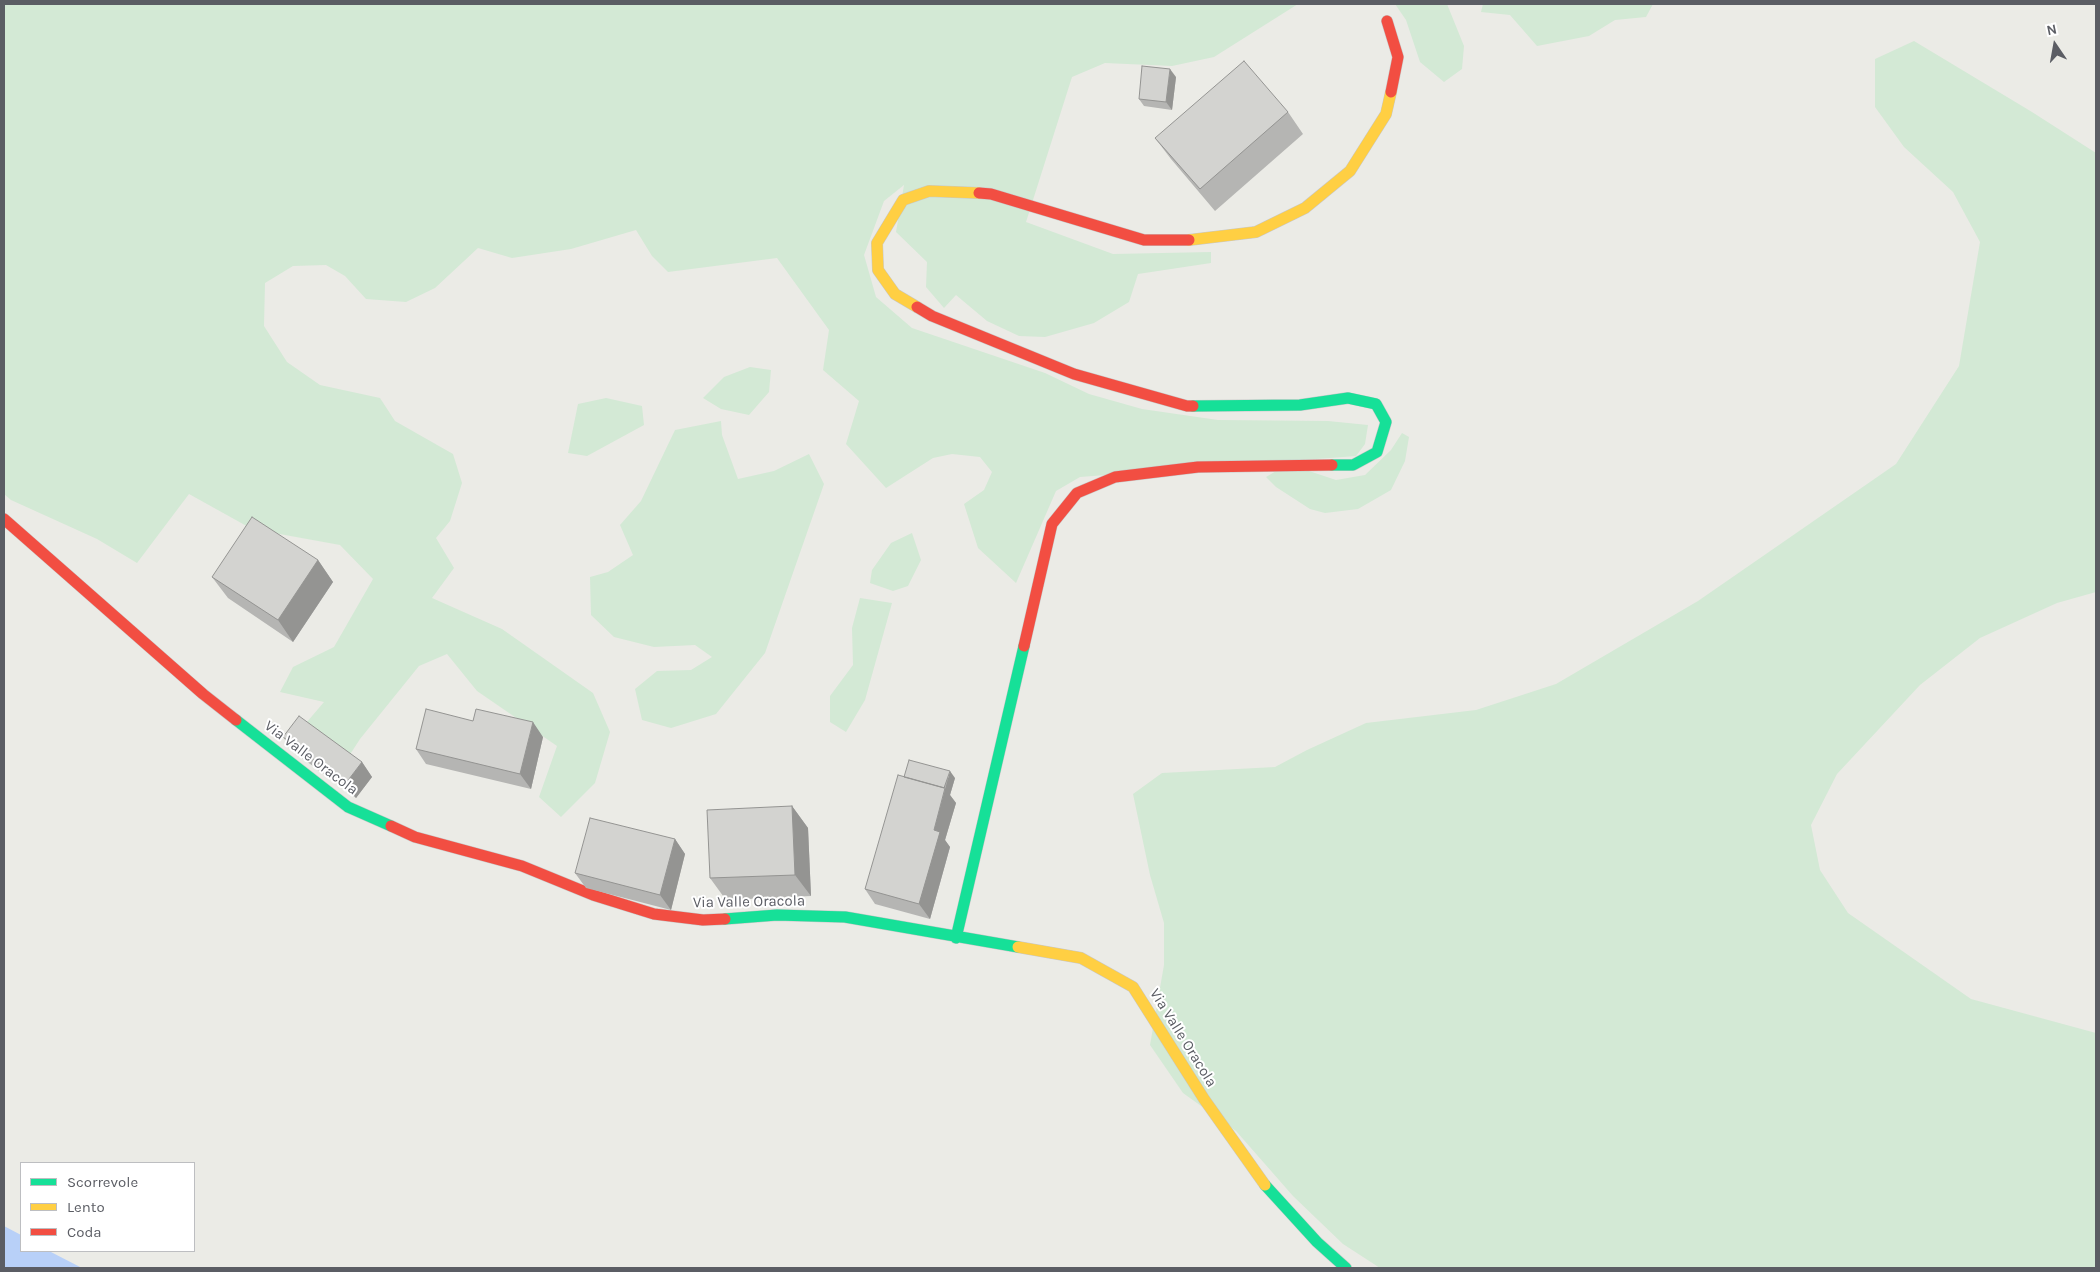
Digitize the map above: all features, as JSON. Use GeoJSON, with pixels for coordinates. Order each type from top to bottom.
{"type":"FeatureCollection","features":[{"type":"Feature","properties":{"kind":"street"},"geometry":{"type":"LineString","coordinates":[[956,938],[1052,524],[1077,493],[1115,477],[1198,467],[1353,465],[1377,452],[1386,422],[1376,404],[1348,398],[1300,405],[1187,406],[1074,374],[932,316],[895,294],[878,270],[877,244],[903,200],[929,191],[991,194],[1144,240],[1197,240],[1256,232],[1305,208],[1350,171],[1386,114],[1398,56],[1387,20]]}},
{"type":"Feature","properties":{"kind":"street","name":"Via Valle Oracola"},"geometry":{"type":"LineString","coordinates":[[4,519],[203,694],[348,807],[415,837],[522,866],[593,896],[654,914],[703,920],[777,915],[845,917],[956,938],[1081,958],[1133,987],[1204,1099],[1270,1191],[1317,1242],[1346,1268]]}},
{"type":"Feature","properties":{"kind":"green space"},"geometry":{"type":"Polygon","coordinates":[[[4,4],[1298,4],[1214,57],[1172,66],[1105,63],[1072,77],[1026,222],[1113,254],[1211,252],[1211,263],[1138,274],[1129,302],[1094,323],[1045,337],[1019,336],[987,321],[956,295],[944,308],[926,287],[927,262],[896,232],[904,185],[884,201],[864,255],[876,297],[912,328],[1045,373],[1089,394],[1142,409],[1218,420],[1328,421],[1368,425],[1365,444],[1356,456],[1080,477],[1056,491],[1016,583],[978,548],[964,504],[984,490],[992,472],[980,457],[952,454],[933,458],[886,488],[846,444],[859,401],[823,370],[829,330],[777,258],[668,272],[652,256],[636,230],[571,249],[512,258],[478,248],[435,288],[406,302],[366,299],[345,276],[326,265],[293,266],[265,283],[264,326],[287,362],[320,385],[380,398],[395,421],[453,454],[462,483],[450,521],[436,538],[454,568],[432,598],[502,629],[593,693],[610,732],[595,783],[561,817],[539,797],[557,746],[477,691],[447,654],[419,666],[360,739],[338,773],[289,743],[324,702],[280,692],[293,667],[334,647],[373,579],[340,545],[252,529],[189,494],[137,563],[97,539],[11,500],[4,494],[4,4]]]}},
{"type":"Feature","properties":{"kind":"green space"},"geometry":{"type":"Polygon","coordinates":[[[1395,4],[1447,4],[1464,46],[1462,69],[1444,82],[1420,62],[1406,20],[1395,4]]]}},
{"type":"Feature","properties":{"kind":"green space"},"geometry":{"type":"Polygon","coordinates":[[[1483,4],[1653,4],[1646,17],[1615,20],[1589,36],[1537,46],[1510,15],[1481,12],[1483,4]]]}},
{"type":"Feature","properties":{"kind":"green space"},"geometry":{"type":"Polygon","coordinates":[[[1914,41],[2096,153],[2096,592],[2057,603],[1980,638],[1920,685],[1837,774],[1811,825],[1820,870],[1848,913],[1971,999],[2096,1033],[2096,1268],[1380,1268],[1343,1244],[1293,1196],[1236,1131],[1183,1093],[1150,1045],[1164,965],[1164,923],[1150,875],[1133,794],[1162,773],[1275,767],[1366,723],[1476,710],[1556,684],[1698,601],[1896,464],[1959,366],[1980,242],[1953,192],[1904,147],[1875,107],[1875,59],[1914,41]]]}},
{"type":"Feature","properties":{"kind":"green space"},"geometry":{"type":"Polygon","coordinates":[[[750,367],[771,370],[769,392],[749,415],[721,409],[703,398],[724,377],[750,367]]]}},
{"type":"Feature","properties":{"kind":"green space"},"geometry":{"type":"Polygon","coordinates":[[[606,398],[642,406],[644,425],[587,456],[568,453],[578,404],[606,398]]]}},
{"type":"Feature","properties":{"kind":"green space"},"geometry":{"type":"Polygon","coordinates":[[[721,421],[722,435],[738,479],[774,471],[809,454],[824,484],[765,653],[716,714],[671,728],[642,720],[635,689],[657,671],[691,670],[712,657],[695,645],[654,647],[614,637],[591,615],[590,577],[608,572],[633,555],[620,525],[641,501],[675,430],[721,421]]]}},
{"type":"Feature","properties":{"kind":"green space"},"geometry":{"type":"Polygon","coordinates":[[[1402,433],[1409,437],[1405,461],[1391,490],[1358,509],[1325,513],[1310,509],[1276,487],[1266,477],[1288,464],[1336,480],[1365,475],[1391,450],[1402,433]]]}},
{"type":"Feature","properties":{"kind":"green space"},"geometry":{"type":"Polygon","coordinates":[[[912,533],[921,560],[908,586],[893,591],[870,583],[872,570],[891,543],[912,533]]]}},
{"type":"Feature","properties":{"kind":"green space"},"geometry":{"type":"Polygon","coordinates":[[[860,598],[892,603],[865,700],[846,732],[830,722],[830,696],[853,665],[852,628],[860,598]]]}},
{"type":"Feature","properties":{"kind":"water"},"geometry":{"type":"Polygon","coordinates":[[[4,1226],[20,1234],[20,1252],[51,1252],[82,1268],[4,1268],[4,1226]]]}},
{"type":"Feature","properties":{"kind":"building"},"geometry":{"type":"Polygon","coordinates":[[[1244,61],[1288,112],[1200,189],[1155,138],[1244,61]]]}},
{"type":"Feature","properties":{"kind":"building"},"geometry":{"type":"Polygon","coordinates":[[[1142,66],[1170,69],[1166,102],[1139,99],[1142,66]]]}},
{"type":"Feature","properties":{"kind":"building"},"geometry":{"type":"Polygon","coordinates":[[[252,517],[318,560],[278,620],[212,577],[252,517]]]}},
{"type":"Feature","properties":{"kind":"building"},"geometry":{"type":"Polygon","coordinates":[[[426,709],[473,721],[476,709],[533,722],[520,774],[416,749],[426,709]]]}},
{"type":"Feature","properties":{"kind":"building"},"geometry":{"type":"Polygon","coordinates":[[[299,716],[362,762],[346,783],[283,737],[299,716]]]}},
{"type":"Feature","properties":{"kind":"building"},"geometry":{"type":"Polygon","coordinates":[[[909,760],[950,771],[944,788],[904,777],[909,760]]]}},
{"type":"Feature","properties":{"kind":"building"},"geometry":{"type":"Polygon","coordinates":[[[898,775],[945,788],[934,830],[940,832],[919,904],[865,889],[898,775]]]}},
{"type":"Feature","properties":{"kind":"building"},"geometry":{"type":"Polygon","coordinates":[[[792,806],[795,875],[710,878],[707,810],[792,806]]]}},
{"type":"Feature","properties":{"kind":"building"},"geometry":{"type":"Polygon","coordinates":[[[590,818],[675,839],[660,895],[575,873],[590,818]]]}},
{"type":"Feature","properties":{"kind":"traffic: fast"},"geometry":{"type":"LineString","coordinates":[[1193,406],[1300,405],[1348,398],[1376,404],[1386,422],[1377,452],[1353,465],[1332,465]]}},
{"type":"Feature","properties":{"kind":"traffic: fast"},"geometry":{"type":"LineString","coordinates":[[956,938],[1024,646]]}},
{"type":"Feature","properties":{"kind":"traffic: fast"},"geometry":{"type":"LineString","coordinates":[[236,720],[348,807],[391,826]]}},
{"type":"Feature","properties":{"kind":"traffic: fast"},"geometry":{"type":"LineString","coordinates":[[725,919],[777,915],[845,917],[1018,947]]}},
{"type":"Feature","properties":{"kind":"traffic: fast"},"geometry":{"type":"LineString","coordinates":[[1265,1185],[1317,1242],[1346,1268]]}},
{"type":"Feature","properties":{"kind":"traffic: slow"},"geometry":{"type":"LineString","coordinates":[[1189,240],[1256,232],[1305,208],[1350,171],[1386,114],[1391,92]]}},
{"type":"Feature","properties":{"kind":"traffic: slow"},"geometry":{"type":"LineString","coordinates":[[917,307],[895,294],[878,270],[877,243],[903,200],[929,191],[979,193]]}},
{"type":"Feature","properties":{"kind":"traffic: slow"},"geometry":{"type":"LineString","coordinates":[[1018,947],[1081,958],[1133,987],[1204,1099],[1265,1185]]}},
{"type":"Feature","properties":{"kind":"traffic: jam"},"geometry":{"type":"LineString","coordinates":[[1387,21],[1398,57],[1391,92]]}},
{"type":"Feature","properties":{"kind":"traffic: jam"},"geometry":{"type":"LineString","coordinates":[[979,193],[991,194],[1144,240],[1189,240]]}},
{"type":"Feature","properties":{"kind":"traffic: jam"},"geometry":{"type":"LineString","coordinates":[[917,307],[932,316],[1074,374],[1187,406],[1193,406]]}},
{"type":"Feature","properties":{"kind":"traffic: jam"},"geometry":{"type":"LineString","coordinates":[[1024,646],[1052,524],[1077,493],[1115,477],[1198,467],[1332,465]]}},
{"type":"Feature","properties":{"kind":"traffic: jam"},"geometry":{"type":"LineString","coordinates":[[4,519],[203,694],[236,720]]}},
{"type":"Feature","properties":{"kind":"traffic: jam"},"geometry":{"type":"LineString","coordinates":[[391,826],[415,837],[522,866],[593,895],[654,914],[703,920],[725,919]]}}]}
